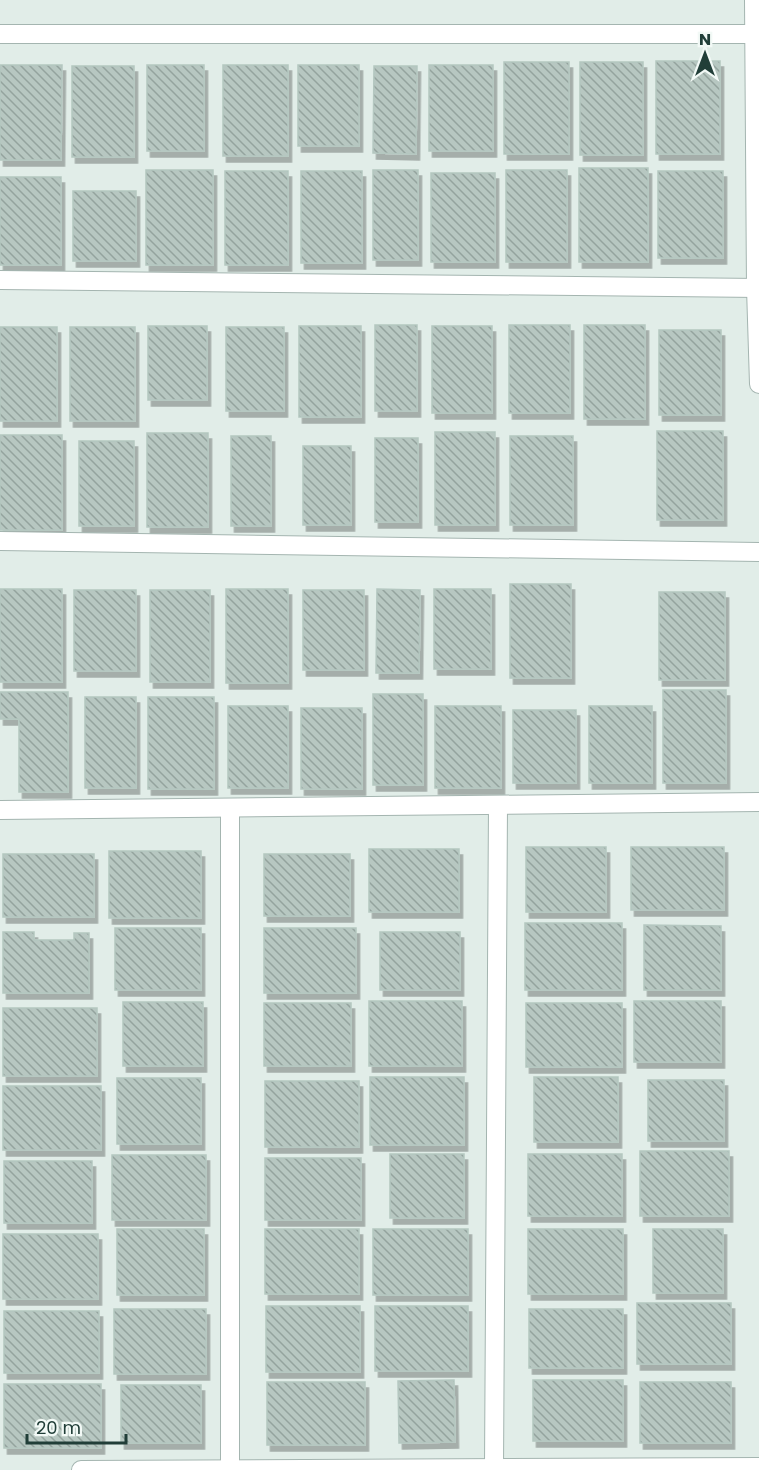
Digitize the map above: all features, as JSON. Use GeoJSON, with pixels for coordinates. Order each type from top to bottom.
{"type":"FeatureCollection","features":[{"type":"Feature","properties":{"kind":"lane"},"geometry":{"type":"LineString","coordinates":[[754,0],[759,384]]}},
{"type":"Feature","properties":{"kind":"lane"},"geometry":{"type":"LineString","coordinates":[[0,34],[754,34]]}},
{"type":"Feature","properties":{"kind":"lane"},"geometry":{"type":"LineString","coordinates":[[0,280],[757,288]]}},
{"type":"Feature","properties":{"kind":"lane"},"geometry":{"type":"LineString","coordinates":[[0,541],[759,552]]}},
{"type":"Feature","properties":{"kind":"lane"},"geometry":{"type":"LineString","coordinates":[[0,810],[759,802]]}},
{"type":"Feature","properties":{"kind":"lane"},"geometry":{"type":"LineString","coordinates":[[494,1468],[498,805]]}},
{"type":"Feature","properties":{"kind":"lane"},"geometry":{"type":"LineString","coordinates":[[230,808],[230,1469]]}},
{"type":"Feature","properties":{"kind":"lane"},"geometry":{"type":"LineString","coordinates":[[81,1470],[759,1467]]}},
{"type":"Feature","properties":{"kind":"building"},"geometry":{"type":"Polygon","coordinates":[[[656,61],[720,61],[720,154],[656,154],[656,61]]]}},
{"type":"Feature","properties":{"kind":"building"},"geometry":{"type":"Polygon","coordinates":[[[504,62],[569,62],[569,154],[504,154],[504,62]]]}},
{"type":"Feature","properties":{"kind":"building"},"geometry":{"type":"Polygon","coordinates":[[[580,62],[643,62],[643,155],[580,155],[580,62]]]}},
{"type":"Feature","properties":{"kind":"building"},"geometry":{"type":"Polygon","coordinates":[[[0,65],[62,65],[61,160],[0,160],[0,65]]]}},
{"type":"Feature","properties":{"kind":"building"},"geometry":{"type":"Polygon","coordinates":[[[147,65],[204,65],[204,151],[147,151],[147,65]]]}},
{"type":"Feature","properties":{"kind":"building"},"geometry":{"type":"Polygon","coordinates":[[[223,65],[288,65],[288,156],[223,156],[223,65]]]}},
{"type":"Feature","properties":{"kind":"building"},"geometry":{"type":"Polygon","coordinates":[[[298,65],[359,65],[359,146],[298,146],[298,65]]]}},
{"type":"Feature","properties":{"kind":"building"},"geometry":{"type":"Polygon","coordinates":[[[429,65],[493,65],[493,151],[429,151],[429,65]]]}},
{"type":"Feature","properties":{"kind":"building"},"geometry":{"type":"Polygon","coordinates":[[[72,66],[134,66],[134,157],[72,157],[72,66]]]}},
{"type":"Feature","properties":{"kind":"building"},"geometry":{"type":"Polygon","coordinates":[[[374,66],[417,66],[416,154],[373,153],[374,66]]]}},
{"type":"Feature","properties":{"kind":"building"},"geometry":{"type":"Polygon","coordinates":[[[579,168],[648,168],[648,262],[579,262],[579,168]]]}},
{"type":"Feature","properties":{"kind":"building"},"geometry":{"type":"Polygon","coordinates":[[[146,170],[213,170],[213,265],[146,265],[146,170]]]}},
{"type":"Feature","properties":{"kind":"building"},"geometry":{"type":"Polygon","coordinates":[[[373,170],[418,170],[418,260],[373,260],[373,170]]]}},
{"type":"Feature","properties":{"kind":"building"},"geometry":{"type":"Polygon","coordinates":[[[506,170],[567,170],[567,262],[506,262],[506,170]]]}},
{"type":"Feature","properties":{"kind":"building"},"geometry":{"type":"Polygon","coordinates":[[[225,171],[288,171],[288,265],[225,265],[225,171]]]}},
{"type":"Feature","properties":{"kind":"building"},"geometry":{"type":"Polygon","coordinates":[[[301,171],[362,171],[362,263],[301,263],[301,171]]]}},
{"type":"Feature","properties":{"kind":"building"},"geometry":{"type":"Polygon","coordinates":[[[658,171],[723,171],[723,258],[658,258],[658,171]]]}},
{"type":"Feature","properties":{"kind":"building"},"geometry":{"type":"Polygon","coordinates":[[[431,173],[495,173],[495,262],[431,262],[431,173]]]}},
{"type":"Feature","properties":{"kind":"building"},"geometry":{"type":"Polygon","coordinates":[[[0,177],[61,177],[61,265],[0,265],[0,177]]]}},
{"type":"Feature","properties":{"kind":"building"},"geometry":{"type":"Polygon","coordinates":[[[73,191],[136,191],[136,261],[73,261],[73,191]]]}},
{"type":"Feature","properties":{"kind":"building"},"geometry":{"type":"Polygon","coordinates":[[[375,325],[417,325],[417,411],[375,411],[375,325]]]}},
{"type":"Feature","properties":{"kind":"building"},"geometry":{"type":"Polygon","coordinates":[[[509,325],[570,325],[570,413],[509,413],[509,325]]]}},
{"type":"Feature","properties":{"kind":"building"},"geometry":{"type":"Polygon","coordinates":[[[584,325],[645,325],[645,419],[584,419],[584,325]]]}},
{"type":"Feature","properties":{"kind":"building"},"geometry":{"type":"Polygon","coordinates":[[[148,326],[207,326],[207,400],[148,400],[148,326]]]}},
{"type":"Feature","properties":{"kind":"building"},"geometry":{"type":"Polygon","coordinates":[[[299,326],[361,326],[361,417],[299,417],[299,326]]]}},
{"type":"Feature","properties":{"kind":"building"},"geometry":{"type":"Polygon","coordinates":[[[432,326],[492,326],[492,413],[432,413],[432,326]]]}},
{"type":"Feature","properties":{"kind":"building"},"geometry":{"type":"Polygon","coordinates":[[[0,327],[57,327],[57,421],[0,421],[0,327]]]}},
{"type":"Feature","properties":{"kind":"building"},"geometry":{"type":"Polygon","coordinates":[[[70,327],[135,327],[135,421],[70,421],[70,327]]]}},
{"type":"Feature","properties":{"kind":"building"},"geometry":{"type":"Polygon","coordinates":[[[226,327],[284,327],[284,411],[226,411],[226,327]]]}},
{"type":"Feature","properties":{"kind":"building"},"geometry":{"type":"Polygon","coordinates":[[[659,330],[721,330],[721,415],[659,415],[659,330]]]}},
{"type":"Feature","properties":{"kind":"building"},"geometry":{"type":"Polygon","coordinates":[[[657,431],[723,431],[723,520],[657,520],[657,431]]]}},
{"type":"Feature","properties":{"kind":"building"},"geometry":{"type":"Polygon","coordinates":[[[435,432],[495,432],[495,525],[435,525],[435,432]]]}},
{"type":"Feature","properties":{"kind":"building"},"geometry":{"type":"Polygon","coordinates":[[[147,433],[208,433],[208,527],[147,527],[147,433]]]}},
{"type":"Feature","properties":{"kind":"building"},"geometry":{"type":"Polygon","coordinates":[[[0,435],[62,435],[62,530],[0,530],[0,435]]]}},
{"type":"Feature","properties":{"kind":"building"},"geometry":{"type":"Polygon","coordinates":[[[231,436],[271,436],[271,526],[231,526],[231,436]]]}},
{"type":"Feature","properties":{"kind":"building"},"geometry":{"type":"Polygon","coordinates":[[[510,436],[573,436],[573,525],[510,525],[510,436]]]}},
{"type":"Feature","properties":{"kind":"building"},"geometry":{"type":"Polygon","coordinates":[[[375,438],[418,438],[418,522],[375,522],[375,438]]]}},
{"type":"Feature","properties":{"kind":"building"},"geometry":{"type":"Polygon","coordinates":[[[79,441],[134,441],[134,526],[79,526],[79,441]]]}},
{"type":"Feature","properties":{"kind":"building"},"geometry":{"type":"Polygon","coordinates":[[[303,446],[351,446],[351,525],[303,525],[303,446]]]}},
{"type":"Feature","properties":{"kind":"building"},"geometry":{"type":"Polygon","coordinates":[[[510,584],[571,584],[571,678],[510,678],[510,584]]]}},
{"type":"Feature","properties":{"kind":"building"},"geometry":{"type":"Polygon","coordinates":[[[0,589],[62,589],[62,682],[0,682],[0,589]]]}},
{"type":"Feature","properties":{"kind":"building"},"geometry":{"type":"Polygon","coordinates":[[[226,589],[288,589],[288,683],[226,683],[226,589]]]}},
{"type":"Feature","properties":{"kind":"building"},"geometry":{"type":"Polygon","coordinates":[[[377,589],[420,590],[419,673],[376,673],[377,589]]]}},
{"type":"Feature","properties":{"kind":"building"},"geometry":{"type":"Polygon","coordinates":[[[434,589],[491,589],[491,669],[434,669],[434,589]]]}},
{"type":"Feature","properties":{"kind":"building"},"geometry":{"type":"Polygon","coordinates":[[[74,590],[136,590],[136,671],[74,671],[74,590]]]}},
{"type":"Feature","properties":{"kind":"building"},"geometry":{"type":"Polygon","coordinates":[[[150,590],[210,590],[210,682],[150,682],[150,590]]]}},
{"type":"Feature","properties":{"kind":"building"},"geometry":{"type":"Polygon","coordinates":[[[303,590],[364,590],[364,670],[303,670],[303,590]]]}},
{"type":"Feature","properties":{"kind":"building"},"geometry":{"type":"Polygon","coordinates":[[[659,592],[725,592],[725,680],[659,680],[659,592]]]}},
{"type":"Feature","properties":{"kind":"building"},"geometry":{"type":"Polygon","coordinates":[[[663,690],[726,690],[726,783],[663,783],[663,690]]]}},
{"type":"Feature","properties":{"kind":"building"},"geometry":{"type":"Polygon","coordinates":[[[0,692],[68,692],[68,792],[19,792],[19,719],[0,719],[0,692]]]}},
{"type":"Feature","properties":{"kind":"building"},"geometry":{"type":"Polygon","coordinates":[[[373,694],[423,694],[423,785],[373,785],[373,694]]]}},
{"type":"Feature","properties":{"kind":"building"},"geometry":{"type":"Polygon","coordinates":[[[85,697],[136,697],[136,788],[85,788],[85,697]]]}},
{"type":"Feature","properties":{"kind":"building"},"geometry":{"type":"Polygon","coordinates":[[[148,697],[214,697],[214,789],[148,789],[148,697]]]}},
{"type":"Feature","properties":{"kind":"building"},"geometry":{"type":"Polygon","coordinates":[[[228,706],[288,706],[288,788],[228,788],[228,706]]]}},
{"type":"Feature","properties":{"kind":"building"},"geometry":{"type":"Polygon","coordinates":[[[435,706],[501,706],[501,788],[435,788],[435,706]]]}},
{"type":"Feature","properties":{"kind":"building"},"geometry":{"type":"Polygon","coordinates":[[[589,706],[652,706],[652,783],[589,783],[589,706]]]}},
{"type":"Feature","properties":{"kind":"building"},"geometry":{"type":"Polygon","coordinates":[[[301,708],[362,708],[362,789],[301,789],[301,708]]]}},
{"type":"Feature","properties":{"kind":"building"},"geometry":{"type":"Polygon","coordinates":[[[513,710],[576,710],[576,783],[513,783],[513,710]]]}},
{"type":"Feature","properties":{"kind":"building"},"geometry":{"type":"Polygon","coordinates":[[[526,847],[606,847],[606,912],[526,912],[526,847]]]}},
{"type":"Feature","properties":{"kind":"building"},"geometry":{"type":"Polygon","coordinates":[[[631,847],[724,847],[724,910],[631,910],[631,847]]]}},
{"type":"Feature","properties":{"kind":"building"},"geometry":{"type":"Polygon","coordinates":[[[369,849],[459,849],[459,912],[369,912],[369,849]]]}},
{"type":"Feature","properties":{"kind":"building"},"geometry":{"type":"Polygon","coordinates":[[[109,851],[201,851],[201,918],[109,918],[109,851]]]}},
{"type":"Feature","properties":{"kind":"building"},"geometry":{"type":"Polygon","coordinates":[[[3,854],[94,854],[94,917],[3,917],[3,854]]]}},
{"type":"Feature","properties":{"kind":"building"},"geometry":{"type":"Polygon","coordinates":[[[264,854],[350,854],[350,916],[264,916],[264,854]]]}},
{"type":"Feature","properties":{"kind":"building"},"geometry":{"type":"Polygon","coordinates":[[[525,923],[622,923],[622,990],[525,990],[525,923]]]}},
{"type":"Feature","properties":{"kind":"building"},"geometry":{"type":"Polygon","coordinates":[[[644,925],[721,926],[721,990],[644,990],[644,925]]]}},
{"type":"Feature","properties":{"kind":"building"},"geometry":{"type":"Polygon","coordinates":[[[115,928],[201,928],[201,990],[115,990],[115,928]]]}},
{"type":"Feature","properties":{"kind":"building"},"geometry":{"type":"Polygon","coordinates":[[[264,928],[356,928],[356,993],[264,993],[264,928]]]}},
{"type":"Feature","properties":{"kind":"building"},"geometry":{"type":"Polygon","coordinates":[[[3,932],[34,932],[34,940],[74,940],[74,933],[89,933],[89,993],[3,993],[3,932]]]}},
{"type":"Feature","properties":{"kind":"building"},"geometry":{"type":"Polygon","coordinates":[[[380,932],[460,932],[460,990],[380,990],[380,932]]]}},
{"type":"Feature","properties":{"kind":"building"},"geometry":{"type":"Polygon","coordinates":[[[369,1001],[462,1001],[462,1066],[369,1066],[369,1001]]]}},
{"type":"Feature","properties":{"kind":"building"},"geometry":{"type":"Polygon","coordinates":[[[634,1001],[721,1001],[721,1062],[634,1062],[634,1001]]]}},
{"type":"Feature","properties":{"kind":"building"},"geometry":{"type":"Polygon","coordinates":[[[123,1002],[203,1002],[203,1066],[123,1066],[123,1002]]]}},
{"type":"Feature","properties":{"kind":"building"},"geometry":{"type":"Polygon","coordinates":[[[264,1003],[351,1003],[351,1066],[264,1066],[264,1003]]]}},
{"type":"Feature","properties":{"kind":"building"},"geometry":{"type":"Polygon","coordinates":[[[526,1003],[622,1003],[622,1067],[526,1067],[526,1003]]]}},
{"type":"Feature","properties":{"kind":"building"},"geometry":{"type":"Polygon","coordinates":[[[3,1008],[97,1008],[97,1076],[3,1076],[3,1008]]]}},
{"type":"Feature","properties":{"kind":"building"},"geometry":{"type":"Polygon","coordinates":[[[370,1077],[464,1077],[464,1145],[370,1145],[370,1077]]]}},
{"type":"Feature","properties":{"kind":"building"},"geometry":{"type":"Polygon","coordinates":[[[534,1077],[618,1077],[618,1142],[534,1142],[534,1077]]]}},
{"type":"Feature","properties":{"kind":"building"},"geometry":{"type":"Polygon","coordinates":[[[117,1078],[201,1078],[201,1144],[117,1144],[117,1078]]]}},
{"type":"Feature","properties":{"kind":"building"},"geometry":{"type":"Polygon","coordinates":[[[648,1080],[724,1080],[724,1141],[648,1141],[648,1080]]]}},
{"type":"Feature","properties":{"kind":"building"},"geometry":{"type":"Polygon","coordinates":[[[265,1081],[359,1081],[359,1147],[265,1147],[265,1081]]]}},
{"type":"Feature","properties":{"kind":"building"},"geometry":{"type":"Polygon","coordinates":[[[3,1086],[101,1086],[101,1150],[3,1150],[3,1086]]]}},
{"type":"Feature","properties":{"kind":"building"},"geometry":{"type":"Polygon","coordinates":[[[640,1151],[729,1151],[729,1216],[640,1216],[640,1151]]]}},
{"type":"Feature","properties":{"kind":"building"},"geometry":{"type":"Polygon","coordinates":[[[390,1154],[464,1154],[464,1218],[390,1218],[390,1154]]]}},
{"type":"Feature","properties":{"kind":"building"},"geometry":{"type":"Polygon","coordinates":[[[528,1154],[622,1154],[622,1216],[528,1216],[528,1154]]]}},
{"type":"Feature","properties":{"kind":"building"},"geometry":{"type":"Polygon","coordinates":[[[112,1155],[206,1155],[206,1220],[112,1220],[112,1155]]]}},
{"type":"Feature","properties":{"kind":"building"},"geometry":{"type":"Polygon","coordinates":[[[265,1158],[361,1158],[361,1220],[265,1220],[265,1158]]]}},
{"type":"Feature","properties":{"kind":"building"},"geometry":{"type":"Polygon","coordinates":[[[4,1161],[92,1161],[92,1223],[4,1223],[4,1161]]]}},
{"type":"Feature","properties":{"kind":"building"},"geometry":{"type":"Polygon","coordinates":[[[117,1229],[204,1229],[204,1295],[117,1295],[117,1229]]]}},
{"type":"Feature","properties":{"kind":"building"},"geometry":{"type":"Polygon","coordinates":[[[265,1229],[359,1229],[359,1294],[265,1294],[265,1229]]]}},
{"type":"Feature","properties":{"kind":"building"},"geometry":{"type":"Polygon","coordinates":[[[373,1229],[468,1229],[468,1295],[373,1295],[373,1229]]]}},
{"type":"Feature","properties":{"kind":"building"},"geometry":{"type":"Polygon","coordinates":[[[528,1229],[623,1229],[623,1294],[528,1294],[528,1229]]]}},
{"type":"Feature","properties":{"kind":"building"},"geometry":{"type":"Polygon","coordinates":[[[653,1229],[723,1229],[723,1293],[653,1293],[653,1229]]]}},
{"type":"Feature","properties":{"kind":"building"},"geometry":{"type":"Polygon","coordinates":[[[3,1234],[98,1234],[98,1299],[3,1299],[3,1234]]]}},
{"type":"Feature","properties":{"kind":"building"},"geometry":{"type":"Polygon","coordinates":[[[637,1303],[731,1303],[731,1364],[637,1364],[637,1303]]]}},
{"type":"Feature","properties":{"kind":"building"},"geometry":{"type":"Polygon","coordinates":[[[266,1306],[360,1306],[360,1372],[266,1372],[266,1306]]]}},
{"type":"Feature","properties":{"kind":"building"},"geometry":{"type":"Polygon","coordinates":[[[375,1306],[468,1306],[468,1371],[375,1371],[375,1306]]]}},
{"type":"Feature","properties":{"kind":"building"},"geometry":{"type":"Polygon","coordinates":[[[114,1309],[206,1309],[206,1374],[114,1374],[114,1309]]]}},
{"type":"Feature","properties":{"kind":"building"},"geometry":{"type":"Polygon","coordinates":[[[529,1309],[623,1309],[623,1368],[529,1368],[529,1309]]]}},
{"type":"Feature","properties":{"kind":"building"},"geometry":{"type":"Polygon","coordinates":[[[4,1311],[99,1311],[99,1373],[4,1373],[4,1311]]]}},
{"type":"Feature","properties":{"kind":"building"},"geometry":{"type":"Polygon","coordinates":[[[454,1380],[455,1442],[399,1443],[398,1381],[454,1380]]]}},
{"type":"Feature","properties":{"kind":"building"},"geometry":{"type":"Polygon","coordinates":[[[533,1380],[623,1380],[623,1441],[533,1441],[533,1380]]]}},
{"type":"Feature","properties":{"kind":"building"},"geometry":{"type":"Polygon","coordinates":[[[267,1382],[365,1382],[365,1445],[267,1445],[267,1382]]]}},
{"type":"Feature","properties":{"kind":"building"},"geometry":{"type":"Polygon","coordinates":[[[640,1382],[731,1382],[731,1443],[640,1443],[640,1382]]]}},
{"type":"Feature","properties":{"kind":"building"},"geometry":{"type":"Polygon","coordinates":[[[4,1384],[101,1384],[101,1448],[4,1448],[4,1384]]]}},
{"type":"Feature","properties":{"kind":"building"},"geometry":{"type":"Polygon","coordinates":[[[121,1385],[201,1385],[201,1443],[121,1443],[121,1385]]]}}]}
